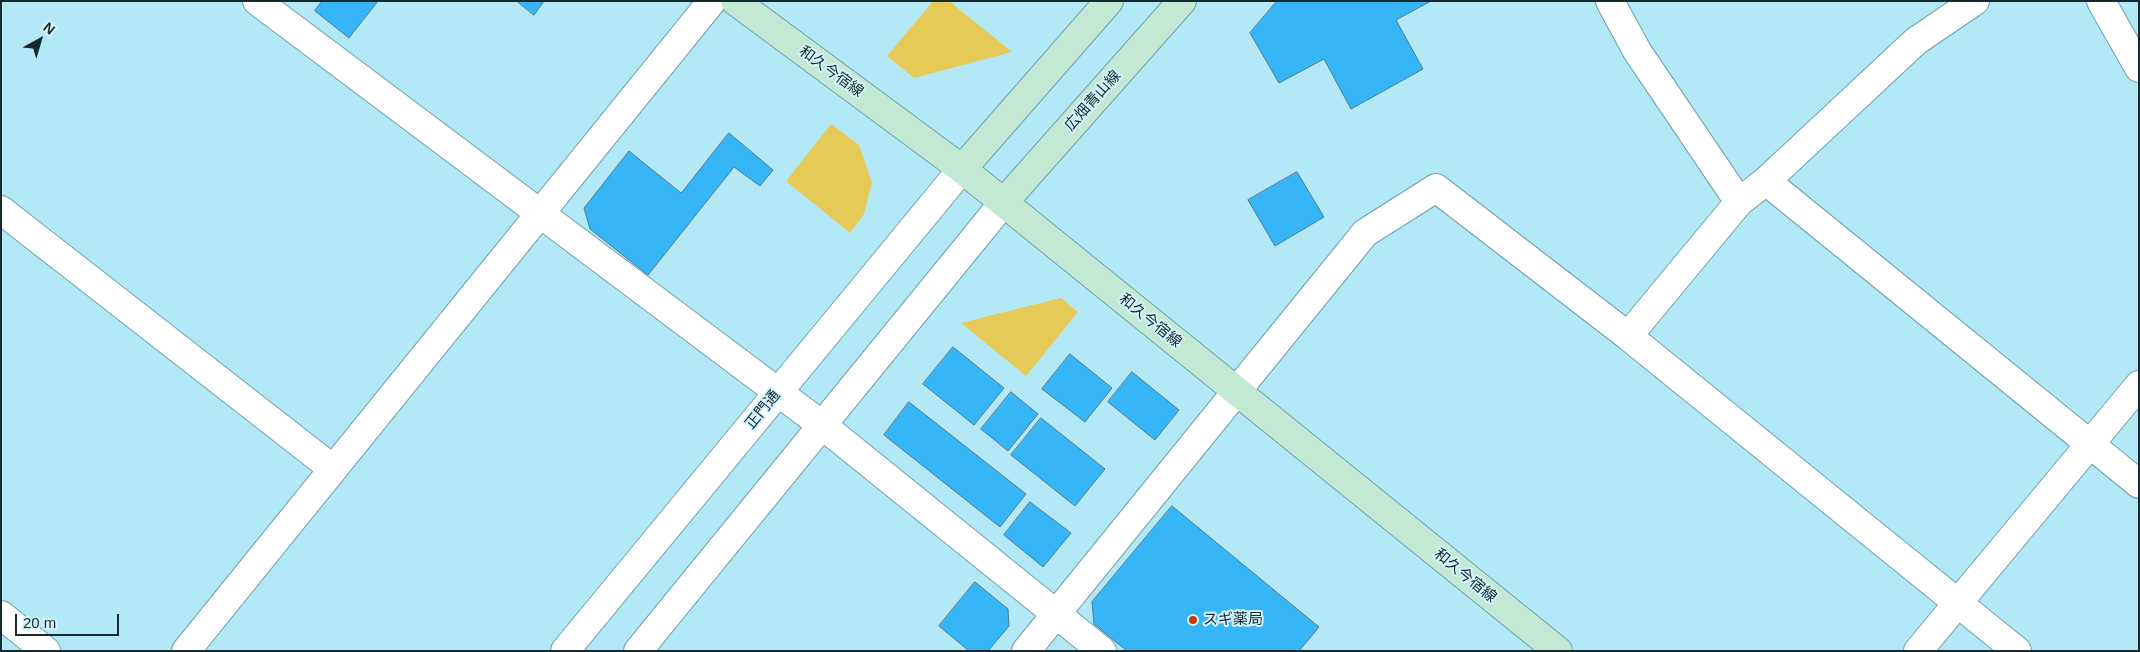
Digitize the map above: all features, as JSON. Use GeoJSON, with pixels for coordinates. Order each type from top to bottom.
{"type":"FeatureCollection","features":[{"type":"Feature","properties":{"kind":"main road","name":"和久今宿線"},"geometry":{"type":"LineString","coordinates":[[735,1],[962,168],[1236,392],[1558,651]]}},
{"type":"Feature","properties":{"kind":"main road"},"geometry":{"type":"LineString","coordinates":[[962,168],[1109,1]]}},
{"type":"Feature","properties":{"kind":"main road","name":"広畑青山線"},"geometry":{"type":"LineString","coordinates":[[1004,202],[1182,1]]}},
{"type":"Feature","properties":{"kind":"street"},"geometry":{"type":"LineString","coordinates":[[257,1],[822,425],[1102,651]]}},
{"type":"Feature","properties":{"kind":"street"},"geometry":{"type":"LineString","coordinates":[[186,651],[712,1]]}},
{"type":"Feature","properties":{"kind":"street"},"geometry":{"type":"LineString","coordinates":[[1610,1],[1637,51],[1739,202]]}},
{"type":"Feature","properties":{"kind":"street"},"geometry":{"type":"LineString","coordinates":[[1628,336],[1739,202],[1766,181],[1916,41],[1975,1]]}},
{"type":"Feature","properties":{"kind":"street"},"geometry":{"type":"LineString","coordinates":[[2101,1],[2139,68]]}},
{"type":"Feature","properties":{"kind":"street","name":"正門通"},"geometry":{"type":"LineString","coordinates":[[564,651],[962,168]]}},
{"type":"Feature","properties":{"kind":"street"},"geometry":{"type":"LineString","coordinates":[[1766,181],[2139,484]]}},
{"type":"Feature","properties":{"kind":"street"},"geometry":{"type":"LineString","coordinates":[[1026,651],[1365,234],[1436,188],[1628,336],[2016,651]]}},
{"type":"Feature","properties":{"kind":"street"},"geometry":{"type":"LineString","coordinates":[[638,651],[1004,202]]}},
{"type":"Feature","properties":{"kind":"street"},"geometry":{"type":"LineString","coordinates":[[1,210],[333,469]]}},
{"type":"Feature","properties":{"kind":"street"},"geometry":{"type":"LineString","coordinates":[[1918,651],[2139,385]]}},
{"type":"Feature","properties":{"kind":"street"},"geometry":{"type":"LineString","coordinates":[[1,615],[46,651]]}},
{"type":"Feature","properties":{"kind":"shaded area"},"geometry":{"type":"Polygon","coordinates":[[[933,1],[949,1],[1012,52],[914,78],[887,56],[933,1]]]}},
{"type":"Feature","properties":{"kind":"shaded area"},"geometry":{"type":"Polygon","coordinates":[[[831,124],[859,145],[872,182],[864,214],[850,233],[786,181],[831,124]]]}},
{"type":"Feature","properties":{"kind":"shaded area"},"geometry":{"type":"Polygon","coordinates":[[[1061,298],[1078,312],[1026,376],[961,323],[1061,298]]]}},
{"type":"Feature","properties":{"kind":"building"},"geometry":{"type":"Polygon","coordinates":[[[322,1],[378,1],[349,38],[315,11],[322,1]]]}},
{"type":"Feature","properties":{"kind":"building"},"geometry":{"type":"Polygon","coordinates":[[[517,1],[544,1],[534,15],[517,1]]]}},
{"type":"Feature","properties":{"kind":"building"},"geometry":{"type":"Polygon","coordinates":[[[1277,1],[1431,1],[1396,20],[1423,69],[1351,109],[1324,59],[1279,83],[1250,33],[1277,1]]]}},
{"type":"Feature","properties":{"kind":"building"},"geometry":{"type":"Polygon","coordinates":[[[729,133],[773,170],[760,186],[734,167],[648,275],[590,229],[584,208],[629,151],[681,193],[729,133]]]}},
{"type":"Feature","properties":{"kind":"building"},"geometry":{"type":"Polygon","coordinates":[[[1297,172],[1324,217],[1275,246],[1248,200],[1297,172]]]}},
{"type":"Feature","properties":{"kind":"building"},"geometry":{"type":"Polygon","coordinates":[[[953,347],[1004,388],[974,425],[923,384],[953,347]]]}},
{"type":"Feature","properties":{"kind":"building"},"geometry":{"type":"Polygon","coordinates":[[[1070,354],[1112,388],[1085,422],[1042,389],[1070,354]]]}},
{"type":"Feature","properties":{"kind":"building"},"geometry":{"type":"Polygon","coordinates":[[[1132,372],[1179,410],[1155,440],[1108,402],[1132,372]]]}},
{"type":"Feature","properties":{"kind":"building"},"geometry":{"type":"Polygon","coordinates":[[[1011,392],[1038,414],[1008,451],[981,429],[1011,392]]]}},
{"type":"Feature","properties":{"kind":"building"},"geometry":{"type":"Polygon","coordinates":[[[909,402],[1026,494],[1000,527],[884,435],[909,402]]]}},
{"type":"Feature","properties":{"kind":"building"},"geometry":{"type":"Polygon","coordinates":[[[1041,418],[1105,469],[1075,506],[1011,455],[1041,418]]]}},
{"type":"Feature","properties":{"kind":"building"},"geometry":{"type":"Polygon","coordinates":[[[1030,502],[1071,533],[1043,567],[1004,535],[1030,502]]]}},
{"type":"Feature","properties":{"kind":"building"},"geometry":{"type":"Polygon","coordinates":[[[1172,506],[1319,627],[1299,651],[1127,651],[1094,624],[1092,602],[1172,506]]]}},
{"type":"Feature","properties":{"kind":"building"},"geometry":{"type":"Polygon","coordinates":[[[975,582],[1008,609],[1009,626],[988,651],[969,651],[939,626],[975,582]]]}},
{"type":"Feature","properties":{"kind":"place","name":"スギ薬局"},"geometry":{"type":"Point","coordinates":[1193,620]}}]}
